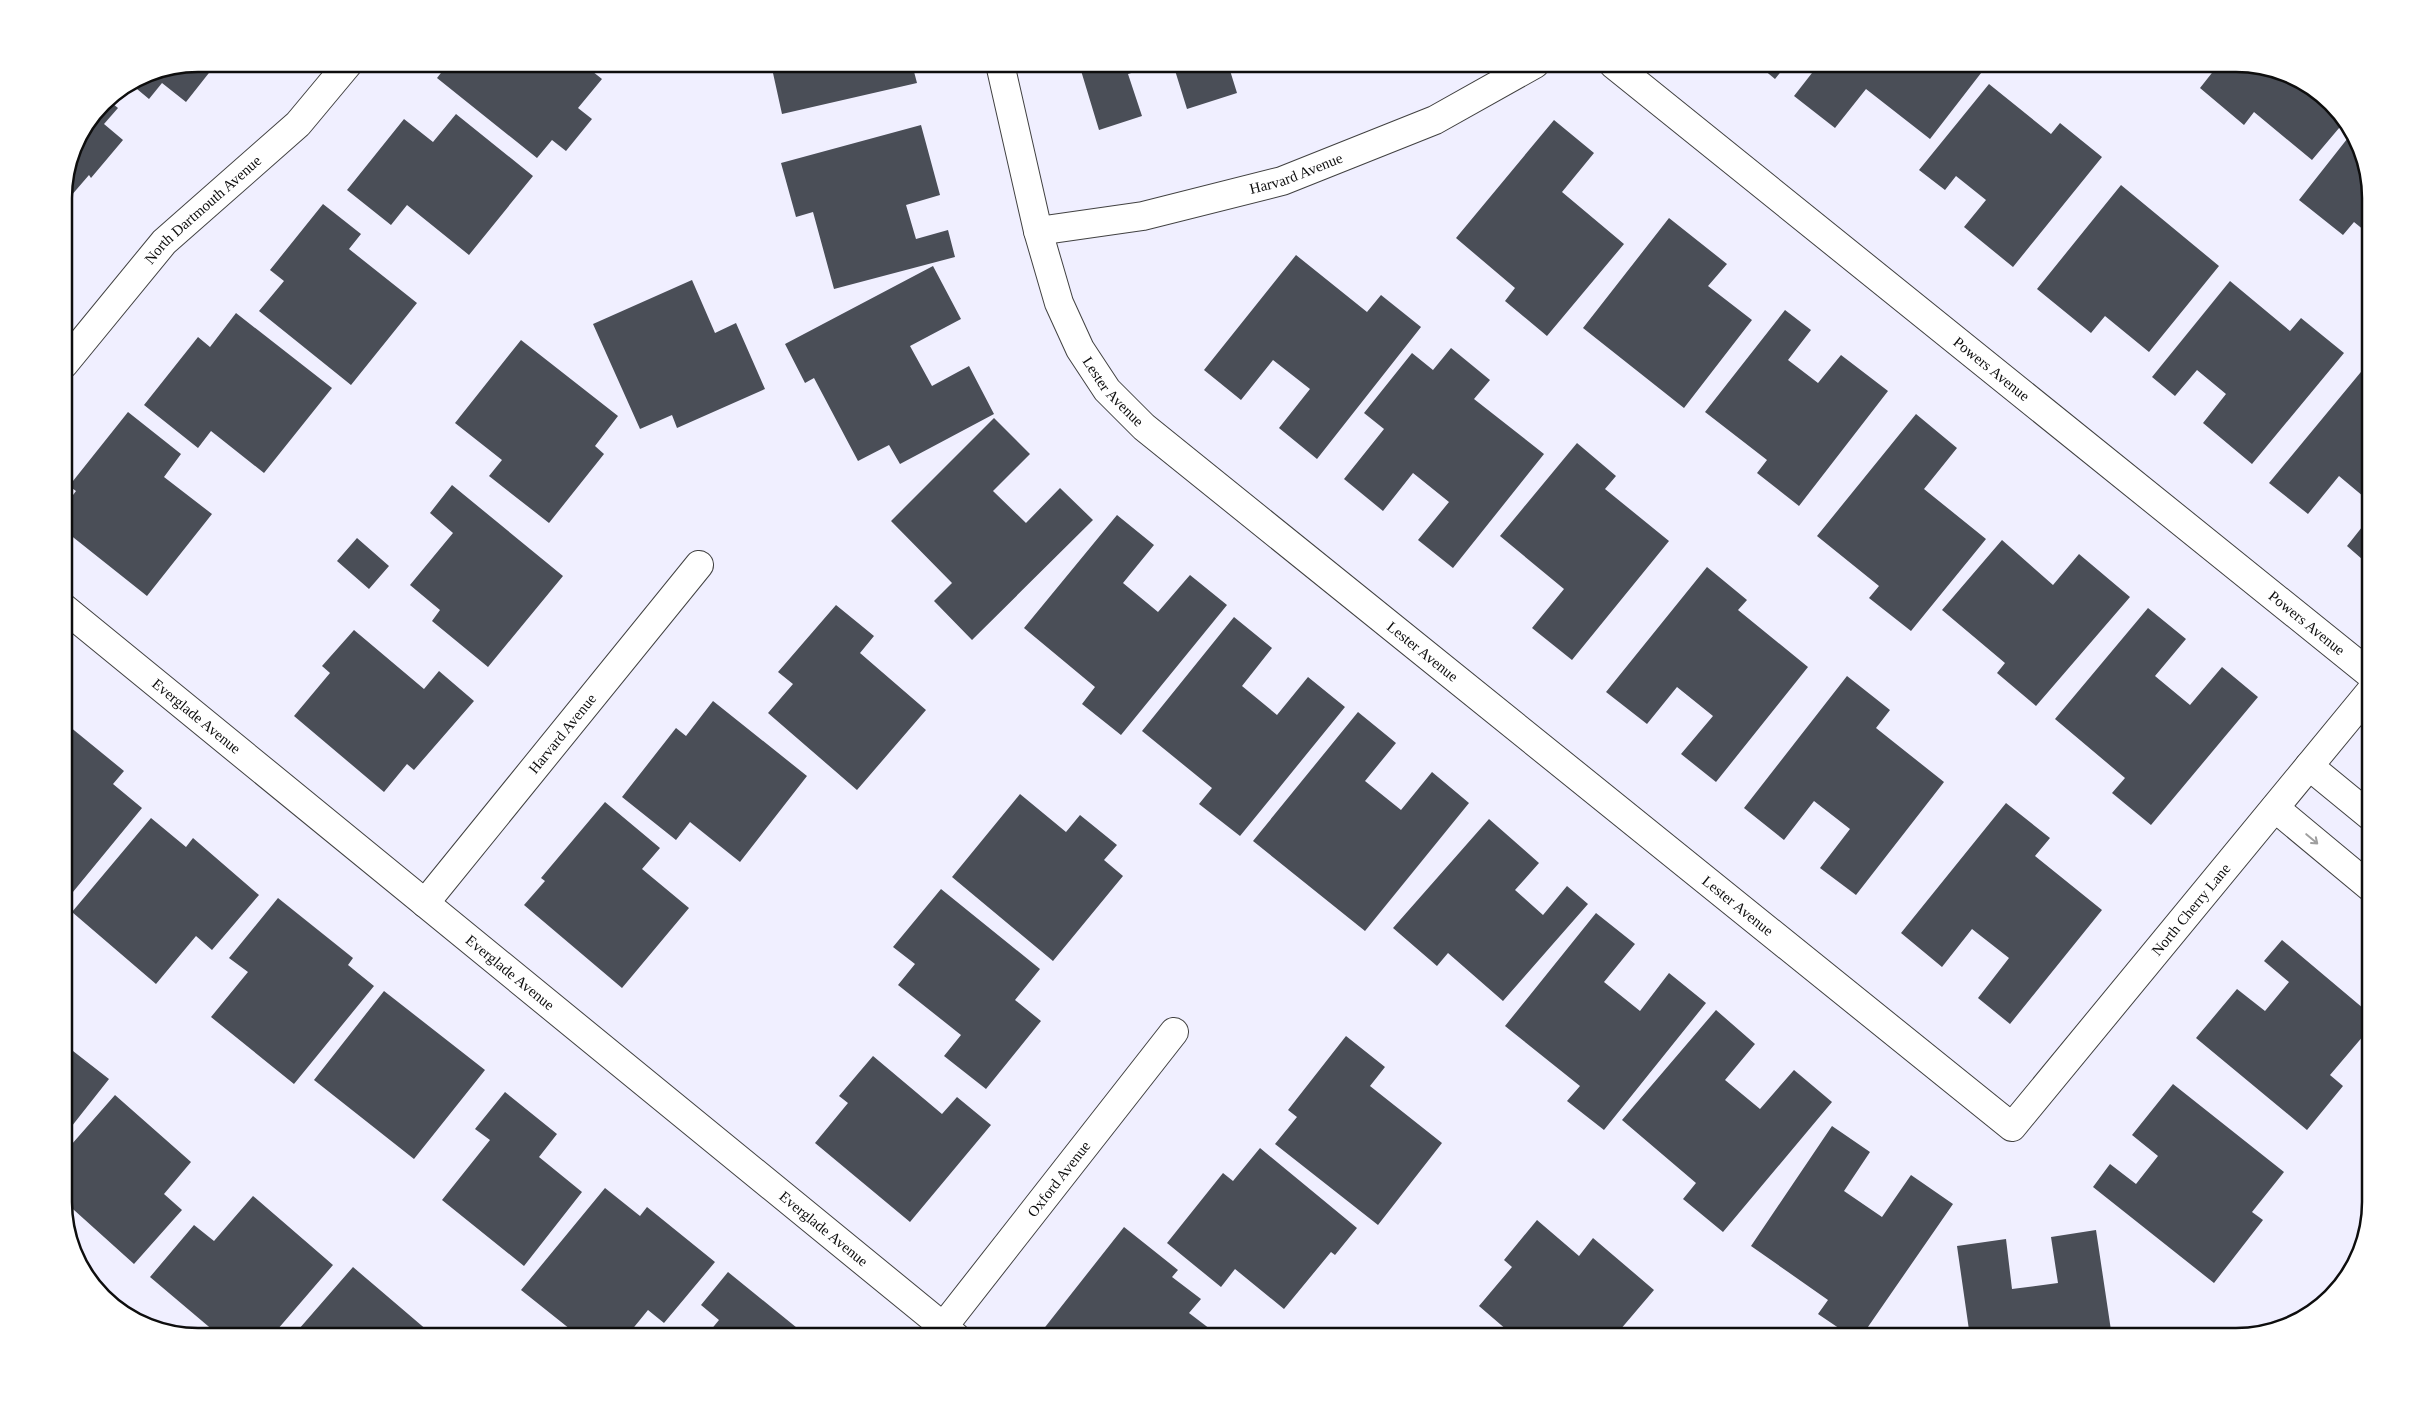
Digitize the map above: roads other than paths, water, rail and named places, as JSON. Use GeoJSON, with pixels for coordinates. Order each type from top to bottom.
{"type":"FeatureCollection","features":[{"type":"Feature","properties":{"kind":"street","name":"North Dartmouth Avenue"},"geometry":{"type":"LineString","coordinates":[[73,353],[164,242],[298,124],[340,73]]}},
{"type":"Feature","properties":{"kind":"street","name":"Lester Avenue"},"geometry":{"type":"LineString","coordinates":[[1002,73],[1038,231],[1059,303],[1080,349],[1107,390],[1144,427],[2012,1127]]}},
{"type":"Feature","properties":{"kind":"street","name":"Harvard Avenue"},"geometry":{"type":"LineString","coordinates":[[1038,231],[1143,216],[1282,181],[1435,120],[1519,73]]}},
{"type":"Feature","properties":{"kind":"street","name":"Powers Avenue"},"geometry":{"type":"LineString","coordinates":[[1624,73],[2361,667]]}},
{"type":"Feature","properties":{"kind":"street","name":"Harvard Avenue"},"geometry":{"type":"LineString","coordinates":[[425,903],[699,565]]}},
{"type":"Feature","properties":{"kind":"street","name":"Everglade Avenue"},"geometry":{"type":"LineString","coordinates":[[73,615],[945,1328]]}},
{"type":"Feature","properties":{"kind":"street","name":"North Cherry Lane"},"geometry":{"type":"LineString","coordinates":[[2012,1127],[2362,702]]}},
{"type":"Feature","properties":{"kind":"street"},"geometry":{"type":"LineString","coordinates":[[2309,766],[2362,809]]}},
{"type":"Feature","properties":{"kind":"street"},"geometry":{"type":"LineString","coordinates":[[2275,808],[2362,880]]}},
{"type":"Feature","properties":{"kind":"street","name":"Oxford Avenue"},"geometry":{"type":"LineString","coordinates":[[953,1328],[1174,1032]]}}]}
